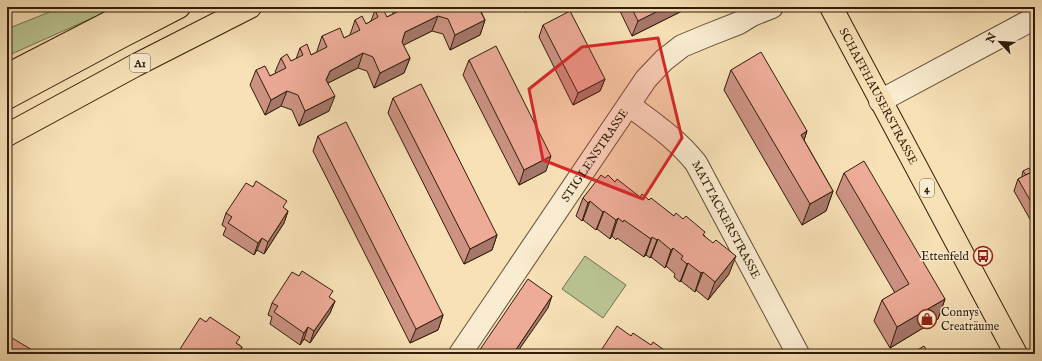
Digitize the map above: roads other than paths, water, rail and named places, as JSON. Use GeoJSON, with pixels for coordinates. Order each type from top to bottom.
{"type":"FeatureCollection","features":[{"type":"Feature","properties":{"kind":"main road"},"geometry":{"type":"LineString","coordinates":[[7,76],[139,7]]}},
{"type":"Feature","properties":{"kind":"main road"},"geometry":{"type":"LineString","coordinates":[[7,98],[114,40],[179,7]]}},
{"type":"Feature","properties":{"kind":"main road","name":"A1"},"geometry":{"type":"LineString","coordinates":[[7,135],[136,65],[250,7]]}},
{"type":"Feature","properties":{"kind":"main road","name":"SCHAFFHAUSERSTRASSE"},"geometry":{"type":"LineString","coordinates":[[831,7],[1016,354]]}},
{"type":"Feature","properties":{"kind":"main road"},"geometry":{"type":"LineString","coordinates":[[7,141],[33,121]]}},
{"type":"Feature","properties":{"kind":"street","name":"STIGLENSTRASSE"},"geometry":{"type":"LineString","coordinates":[[460,354],[646,79],[664,60],[682,46],[739,24],[752,15],[772,7]]}},
{"type":"Feature","properties":{"kind":"street"},"geometry":{"type":"LineString","coordinates":[[880,101],[1035,18]]}},
{"type":"Feature","properties":{"kind":"street","name":"MATTACKERSTRASSE"},"geometry":{"type":"LineString","coordinates":[[629,105],[673,137],[696,163],[798,354]]}},
{"type":"Feature","properties":{"kind":"place","name":"Ettenfeld"},"geometry":{"type":"Point","coordinates":[983,256]}},
{"type":"Feature","properties":{"kind":"place","name":"Connys Creaträume"},"geometry":{"type":"Point","coordinates":[927,319]}}]}
